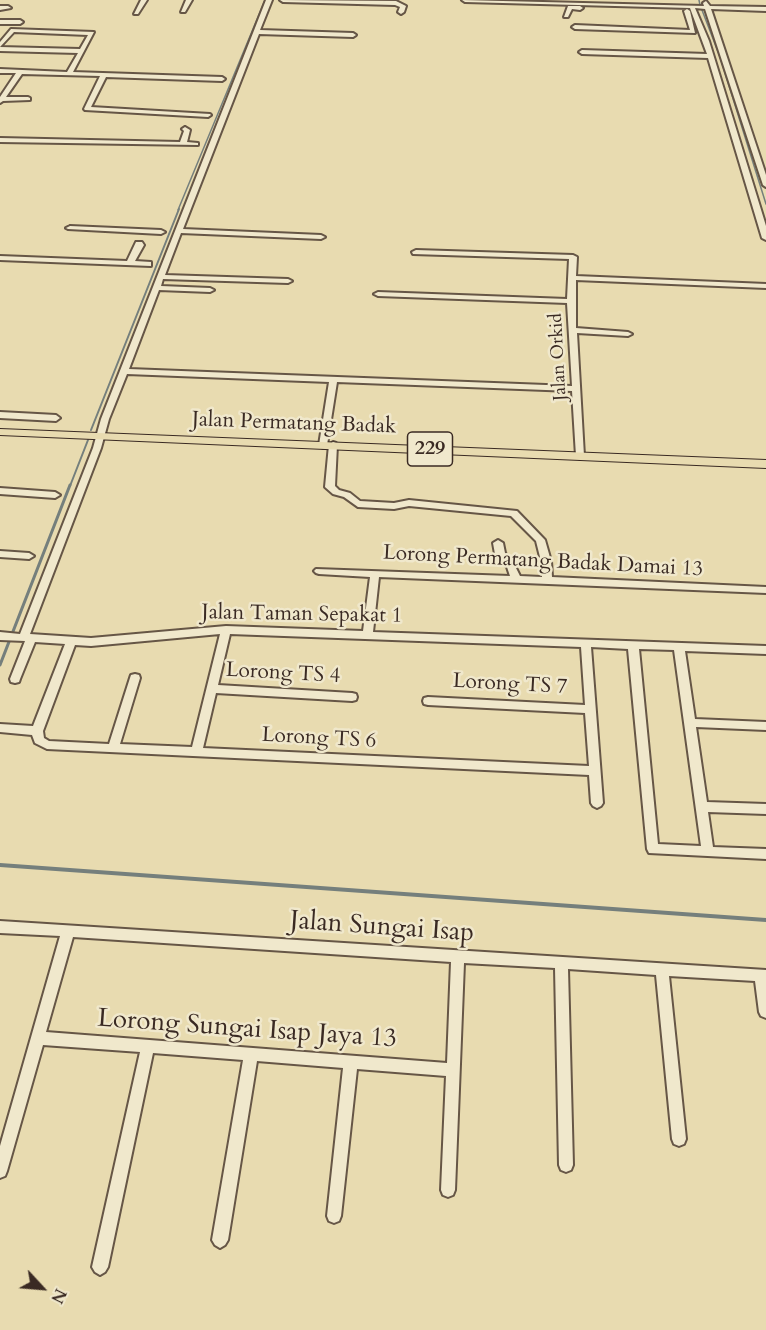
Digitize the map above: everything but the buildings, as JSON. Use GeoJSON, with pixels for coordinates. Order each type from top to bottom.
{"type":"FeatureCollection","features":[{"type":"Feature","properties":{"kind":"main road","name":"Jalan Permatang Badak"},"geometry":{"type":"LineString","coordinates":[[0,432],[766,464]]}},
{"type":"Feature","properties":{"kind":"street"},"geometry":{"type":"LineString","coordinates":[[136,14],[144,0]]}},
{"type":"Feature","properties":{"kind":"street"},"geometry":{"type":"LineString","coordinates":[[183,11],[189,0]]}},
{"type":"Feature","properties":{"kind":"street"},"geometry":{"type":"LineString","coordinates":[[15,679],[24,638],[160,277],[269,0]]}},
{"type":"Feature","properties":{"kind":"street"},"geometry":{"type":"LineString","coordinates":[[273,8],[276,0]]}},
{"type":"Feature","properties":{"kind":"street"},"geometry":{"type":"LineString","coordinates":[[283,0],[396,3],[403,6],[401,12]]}},
{"type":"Feature","properties":{"kind":"street"},"geometry":{"type":"LineString","coordinates":[[465,0],[688,8]]}},
{"type":"Feature","properties":{"kind":"street"},"geometry":{"type":"LineString","coordinates":[[706,4],[766,185]]}},
{"type":"Feature","properties":{"kind":"street"},"geometry":{"type":"LineString","coordinates":[[566,16],[570,8],[688,8],[706,4],[766,9]]}},
{"type":"Feature","properties":{"kind":"street"},"geometry":{"type":"LineString","coordinates":[[0,8],[8,9]]}},
{"type":"Feature","properties":{"kind":"street"},"geometry":{"type":"LineString","coordinates":[[575,27],[693,32],[688,8]]}},
{"type":"Feature","properties":{"kind":"street"},"geometry":{"type":"LineString","coordinates":[[688,8],[710,57],[766,238]]}},
{"type":"Feature","properties":{"kind":"street"},"geometry":{"type":"LineString","coordinates":[[0,22],[20,22]]}},
{"type":"Feature","properties":{"kind":"street"},"geometry":{"type":"LineString","coordinates":[[0,47],[13,30],[92,33],[69,73]]}},
{"type":"Feature","properties":{"kind":"street"},"geometry":{"type":"LineString","coordinates":[[256,32],[353,35]]}},
{"type":"Feature","properties":{"kind":"street"},"geometry":{"type":"LineString","coordinates":[[0,47],[82,51]]}},
{"type":"Feature","properties":{"kind":"street"},"geometry":{"type":"LineString","coordinates":[[582,52],[710,57]]}},
{"type":"Feature","properties":{"kind":"street"},"geometry":{"type":"LineString","coordinates":[[658,57],[710,57]]}},
{"type":"Feature","properties":{"kind":"street"},"geometry":{"type":"LineString","coordinates":[[0,71],[222,79]]}},
{"type":"Feature","properties":{"kind":"street"},"geometry":{"type":"LineString","coordinates":[[1,100],[21,71]]}},
{"type":"Feature","properties":{"kind":"street"},"geometry":{"type":"LineString","coordinates":[[105,75],[87,109],[208,116]]}},
{"type":"Feature","properties":{"kind":"street"},"geometry":{"type":"LineString","coordinates":[[730,78],[742,78]]}},
{"type":"Feature","properties":{"kind":"street"},"geometry":{"type":"LineString","coordinates":[[1,100],[28,99]]}},
{"type":"Feature","properties":{"kind":"street"},"geometry":{"type":"LineString","coordinates":[[183,143],[187,130],[185,129]]}},
{"type":"Feature","properties":{"kind":"street"},"geometry":{"type":"LineString","coordinates":[[0,140],[196,144]]}},
{"type":"Feature","properties":{"kind":"street"},"geometry":{"type":"LineString","coordinates":[[70,228],[161,232]]}},
{"type":"Feature","properties":{"kind":"street"},"geometry":{"type":"LineString","coordinates":[[178,231],[321,237]]}},
{"type":"Feature","properties":{"kind":"street"},"geometry":{"type":"LineString","coordinates":[[130,263],[139,244]]}},
{"type":"Feature","properties":{"kind":"street","name":"Jalan Orkid"},"geometry":{"type":"LineString","coordinates":[[416,252],[573,257],[571,301],[580,456]]}},
{"type":"Feature","properties":{"kind":"street"},"geometry":{"type":"LineString","coordinates":[[0,258],[148,264]]}},
{"type":"Feature","properties":{"kind":"street"},"geometry":{"type":"LineString","coordinates":[[160,277],[288,281]]}},
{"type":"Feature","properties":{"kind":"street"},"geometry":{"type":"LineString","coordinates":[[572,278],[766,286]]}},
{"type":"Feature","properties":{"kind":"street"},"geometry":{"type":"LineString","coordinates":[[156,288],[210,290]]}},
{"type":"Feature","properties":{"kind":"street"},"geometry":{"type":"LineString","coordinates":[[378,294],[571,301]]}},
{"type":"Feature","properties":{"kind":"street"},"geometry":{"type":"LineString","coordinates":[[573,330],[628,334]]}},
{"type":"Feature","properties":{"kind":"street"},"geometry":{"type":"LineString","coordinates":[[124,371],[576,389]]}},
{"type":"Feature","properties":{"kind":"street"},"geometry":{"type":"LineString","coordinates":[[333,380],[328,445],[330,487],[336,492],[347,495],[358,504],[394,506],[409,503],[514,513],[540,540],[548,580]]}},
{"type":"Feature","properties":{"kind":"street"},"geometry":{"type":"LineString","coordinates":[[0,415],[56,418]]}},
{"type":"Feature","properties":{"kind":"street"},"geometry":{"type":"LineString","coordinates":[[0,491],[55,495]]}},
{"type":"Feature","properties":{"kind":"street"},"geometry":{"type":"LineString","coordinates":[[498,543],[500,554],[511,566],[516,579]]}},
{"type":"Feature","properties":{"kind":"street"},"geometry":{"type":"LineString","coordinates":[[0,554],[29,556]]}},
{"type":"Feature","properties":{"kind":"street","name":"Lorong Permatang Badak Damai 13"},"geometry":{"type":"LineString","coordinates":[[319,571],[766,590]]}},
{"type":"Feature","properties":{"kind":"street"},"geometry":{"type":"LineString","coordinates":[[368,635],[375,573]]}},
{"type":"Feature","properties":{"kind":"street"},"geometry":{"type":"LineString","coordinates":[[196,752],[226,630]]}},
{"type":"Feature","properties":{"kind":"street","name":"Jalan Taman Sepakat 1"},"geometry":{"type":"LineString","coordinates":[[0,636],[71,641],[112,641],[226,630],[586,643]]}},
{"type":"Feature","properties":{"kind":"street"},"geometry":{"type":"LineString","coordinates":[[0,728],[37,730],[71,641]]}},
{"type":"Feature","properties":{"kind":"street"},"geometry":{"type":"LineString","coordinates":[[597,803],[586,643],[766,650]]}},
{"type":"Feature","properties":{"kind":"street"},"geometry":{"type":"LineString","coordinates":[[633,645],[653,849],[766,854]]}},
{"type":"Feature","properties":{"kind":"street"},"geometry":{"type":"LineString","coordinates":[[679,647],[708,851]]}},
{"type":"Feature","properties":{"kind":"street"},"geometry":{"type":"LineString","coordinates":[[114,747],[135,678]]}},
{"type":"Feature","properties":{"kind":"street","name":"Lorong TS 4"},"geometry":{"type":"LineString","coordinates":[[212,689],[352,697]]}},
{"type":"Feature","properties":{"kind":"street","name":"Lorong TS 7"},"geometry":{"type":"LineString","coordinates":[[428,701],[591,709]]}},
{"type":"Feature","properties":{"kind":"street"},"geometry":{"type":"LineString","coordinates":[[690,723],[766,726]]}},
{"type":"Feature","properties":{"kind":"street","name":"Lorong TS 6"},"geometry":{"type":"LineString","coordinates":[[37,730],[37,736],[42,743],[595,771]]}},
{"type":"Feature","properties":{"kind":"street"},"geometry":{"type":"LineString","coordinates":[[702,807],[766,809]]}},
{"type":"Feature","properties":{"kind":"street","name":"Jalan Sungai Isap"},"geometry":{"type":"LineString","coordinates":[[0,927],[763,976]]}},
{"type":"Feature","properties":{"kind":"street"},"geometry":{"type":"LineString","coordinates":[[0,1171],[68,931]]}},
{"type":"Feature","properties":{"kind":"street"},"geometry":{"type":"LineString","coordinates":[[448,1190],[458,957]]}},
{"type":"Feature","properties":{"kind":"street"},"geometry":{"type":"LineString","coordinates":[[561,963],[566,1165]]}},
{"type":"Feature","properties":{"kind":"street"},"geometry":{"type":"LineString","coordinates":[[662,970],[679,1139]]}},
{"type":"Feature","properties":{"kind":"street"},"geometry":{"type":"LineString","coordinates":[[763,976],[766,1012]]}},
{"type":"Feature","properties":{"kind":"street","name":"Lorong Sungai Isap Jaya 13"},"geometry":{"type":"LineString","coordinates":[[38,1038],[453,1070]]}},
{"type":"Feature","properties":{"kind":"street"},"geometry":{"type":"LineString","coordinates":[[100,1267],[148,1047]]}},
{"type":"Feature","properties":{"kind":"street"},"geometry":{"type":"LineString","coordinates":[[220,1240],[250,1055]]}},
{"type":"Feature","properties":{"kind":"street"},"geometry":{"type":"LineString","coordinates":[[334,1216],[351,1062]]}},
{"type":"Feature","properties":{"kind":"waterway"},"geometry":{"type":"LineString","coordinates":[[178,210],[265,0]]}},
{"type":"Feature","properties":{"kind":"waterway"},"geometry":{"type":"LineString","coordinates":[[699,0],[700,5]]}},
{"type":"Feature","properties":{"kind":"waterway"},"geometry":{"type":"LineString","coordinates":[[702,10],[720,57],[766,204]]}},
{"type":"Feature","properties":{"kind":"waterway"},"geometry":{"type":"LineString","coordinates":[[91,430],[179,209]]}},
{"type":"Feature","properties":{"kind":"waterway"},"geometry":{"type":"LineString","coordinates":[[70,486],[88,440]]}},
{"type":"Feature","properties":{"kind":"waterway"},"geometry":{"type":"LineString","coordinates":[[0,665],[70,485]]}},
{"type":"Feature","properties":{"kind":"waterway"},"geometry":{"type":"LineString","coordinates":[[0,865],[766,920]]}}]}
